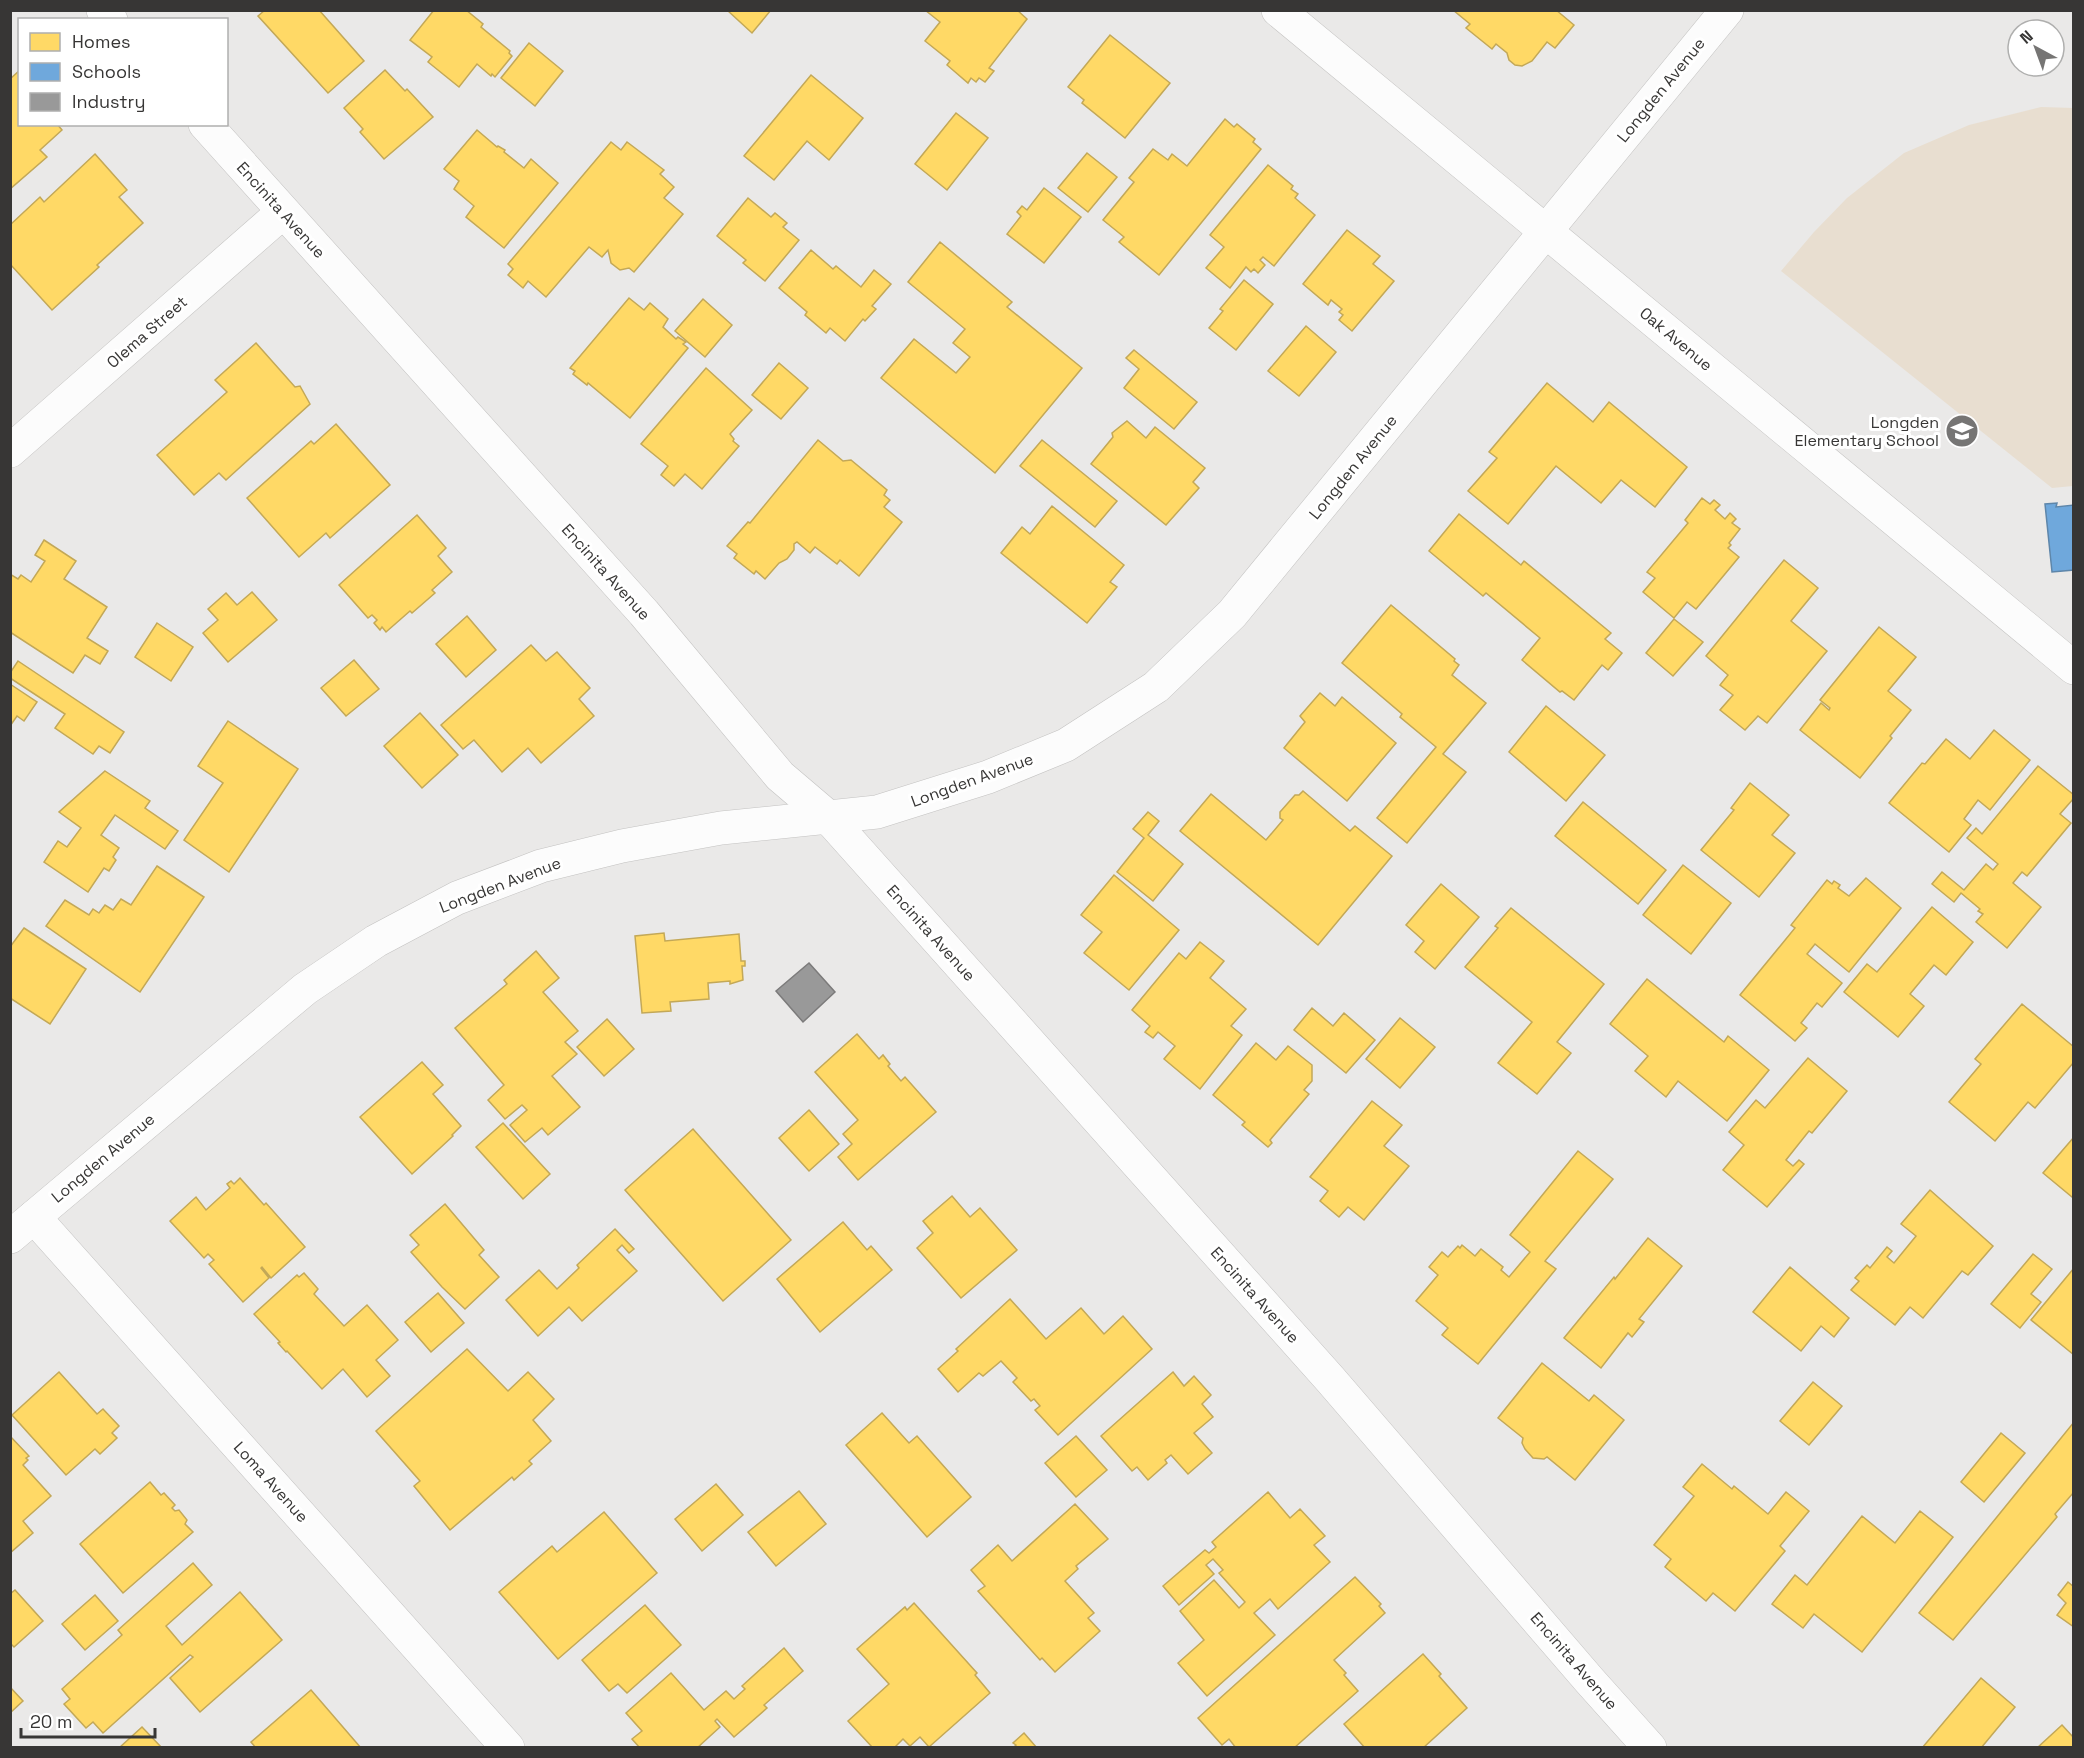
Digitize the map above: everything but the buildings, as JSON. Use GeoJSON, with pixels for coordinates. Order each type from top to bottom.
{"type":"FeatureCollection","features":[{"type":"Feature","properties":{"kind":"street","name":"Oak Avenue"},"geometry":{"type":"LineString","coordinates":[[1278,10],[2073,668]]}},
{"type":"Feature","properties":{"kind":"street","name":"Longden Avenue"},"geometry":{"type":"LineString","coordinates":[[22,1227],[305,988],[375,941],[457,898],[541,867],[622,846],[721,828],[877,812],[988,777],[1066,745],[1156,687],[1232,614],[1727,10]]}},
{"type":"Feature","properties":{"kind":"street","name":"Encinita Avenue"},"geometry":{"type":"LineString","coordinates":[[207,126],[644,614],[780,776],[827,816],[1330,1379],[1650,1748]]}},
{"type":"Feature","properties":{"kind":"street","name":"Olema Street"},"geometry":{"type":"LineString","coordinates":[[10,451],[283,212]]}},
{"type":"Feature","properties":{"kind":"street","name":"Loma Avenue"},"geometry":{"type":"LineString","coordinates":[[22,1227],[508,1748]]}},
{"type":"Feature","properties":{"kind":"shaded area"},"geometry":{"type":"Polygon","coordinates":[[[2041,107],[2074,108],[2073,486],[2052,488],[1781,271],[1847,198],[1904,153],[1969,125],[2041,107]]]}},
{"type":"Feature","properties":{"kind":"place","name":"Longden Elementary School"},"geometry":{"type":"Point","coordinates":[1962,431]}}]}
